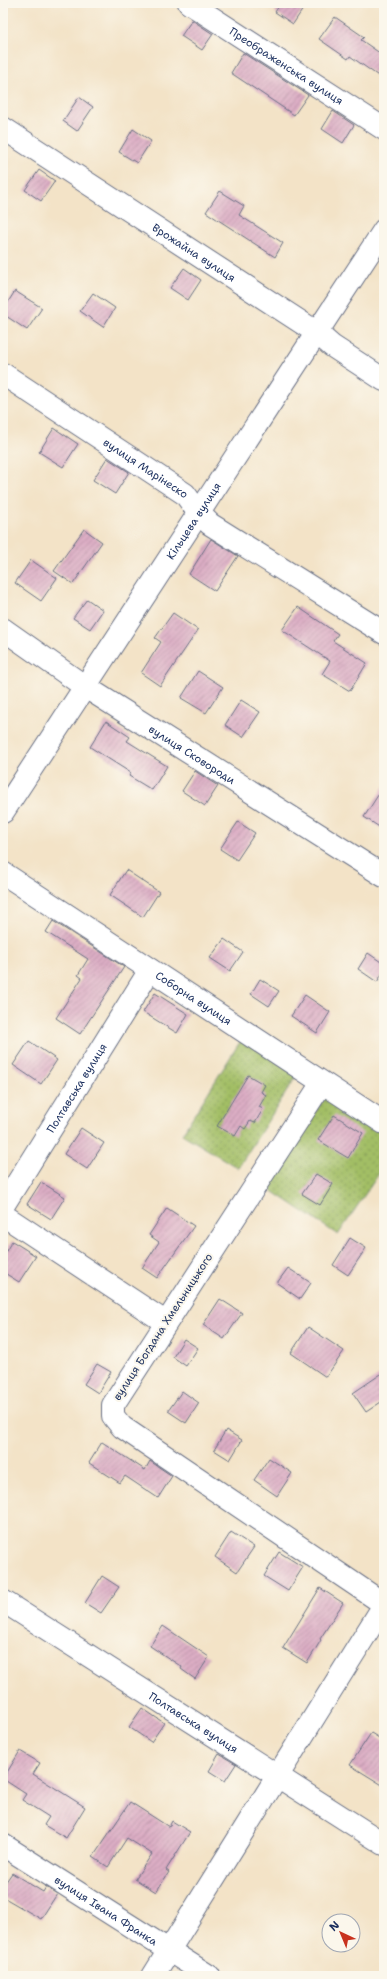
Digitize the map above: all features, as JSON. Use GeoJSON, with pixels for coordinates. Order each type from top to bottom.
{"type":"FeatureCollection","features":[{"type":"Feature","properties":{"kind":"street","name":"Преображенська вулиця"},"geometry":{"type":"LineString","coordinates":[[189,3],[384,129]]}},
{"type":"Feature","properties":{"kind":"street","name":"Врожайна вулиця"},"geometry":{"type":"LineString","coordinates":[[3,128],[316,332],[332,346],[384,380]]}},
{"type":"Feature","properties":{"kind":"street","name":"Кільцева вулиця"},"geometry":{"type":"LineString","coordinates":[[3,812],[84,686],[384,230]]}},
{"type":"Feature","properties":{"kind":"street","name":"вулиця Марінеско"},"geometry":{"type":"LineString","coordinates":[[3,374],[185,494],[198,512],[210,524],[384,633]]}},
{"type":"Feature","properties":{"kind":"street","name":"вулиця Сковороди"},"geometry":{"type":"LineString","coordinates":[[3,629],[84,686],[384,876]]}},
{"type":"Feature","properties":{"kind":"street","name":"Соборна вулиця"},"geometry":{"type":"LineString","coordinates":[[3,873],[384,1123]]}},
{"type":"Feature","properties":{"kind":"street","name":"Полтавська вулиця"},"geometry":{"type":"LineString","coordinates":[[3,1206],[150,970]]}},
{"type":"Feature","properties":{"kind":"street","name":"вулиця Богдана Хмельницького"},"geometry":{"type":"LineString","coordinates":[[322,1083],[165,1322],[113,1405],[113,1416],[122,1427],[384,1604]]}},
{"type":"Feature","properties":{"kind":"street"},"geometry":{"type":"LineString","coordinates":[[3,1215],[165,1322]]}},
{"type":"Feature","properties":{"kind":"street","name":"Полтавська вулиця"},"geometry":{"type":"LineString","coordinates":[[3,1601],[276,1777],[384,1844]]}},
{"type":"Feature","properties":{"kind":"street"},"geometry":{"type":"LineString","coordinates":[[153,1976],[384,1604]]}},
{"type":"Feature","properties":{"kind":"street","name":"вулиця Івана Франка"},"geometry":{"type":"LineString","coordinates":[[3,1845],[209,1976]]}},
{"type":"Feature","properties":{"kind":"green space"},"geometry":{"type":"Polygon","coordinates":[[[243,1037],[299,1072],[238,1168],[182,1134],[243,1037]]]}},
{"type":"Feature","properties":{"kind":"green space"},"geometry":{"type":"Polygon","coordinates":[[[328,1093],[384,1130],[384,1166],[338,1235],[265,1186],[328,1093]]]}},
{"type":"Feature","properties":{"kind":"building"},"geometry":{"type":"Polygon","coordinates":[[[281,3],[307,3],[293,24],[275,12],[281,3]]]}},
{"type":"Feature","properties":{"kind":"building"},"geometry":{"type":"Polygon","coordinates":[[[335,17],[364,37],[361,40],[384,56],[384,80],[350,56],[348,59],[319,39],[335,17]]]}},
{"type":"Feature","properties":{"kind":"building"},"geometry":{"type":"Polygon","coordinates":[[[192,20],[213,34],[202,50],[181,36],[192,20]]]}},
{"type":"Feature","properties":{"kind":"building"},"geometry":{"type":"Polygon","coordinates":[[[243,53],[308,95],[294,115],[231,73],[243,53]]]}},
{"type":"Feature","properties":{"kind":"building"},"geometry":{"type":"Polygon","coordinates":[[[79,97],[93,107],[77,131],[63,121],[79,97]]]}},
{"type":"Feature","properties":{"kind":"building"},"geometry":{"type":"Polygon","coordinates":[[[333,111],[354,125],[343,143],[322,129],[333,111]]]}},
{"type":"Feature","properties":{"kind":"building"},"geometry":{"type":"Polygon","coordinates":[[[133,129],[151,141],[137,163],[119,152],[133,129]]]}},
{"type":"Feature","properties":{"kind":"building"},"geometry":{"type":"Polygon","coordinates":[[[39,170],[55,181],[41,201],[25,190],[39,170]]]}},
{"type":"Feature","properties":{"kind":"building"},"geometry":{"type":"Polygon","coordinates":[[[220,191],[244,206],[239,215],[283,243],[275,257],[206,212],[220,191]]]}},
{"type":"Feature","properties":{"kind":"building"},"geometry":{"type":"Polygon","coordinates":[[[184,268],[201,280],[188,300],[170,288],[184,268]]]}},
{"type":"Feature","properties":{"kind":"building"},"geometry":{"type":"Polygon","coordinates":[[[15,291],[42,308],[27,330],[3,314],[3,310],[15,291]]]}},
{"type":"Feature","properties":{"kind":"building"},"geometry":{"type":"Polygon","coordinates":[[[93,293],[115,308],[103,327],[80,311],[93,293]]]}},
{"type":"Feature","properties":{"kind":"building"},"geometry":{"type":"Polygon","coordinates":[[[54,428],[78,444],[63,467],[39,452],[54,428]]]}},
{"type":"Feature","properties":{"kind":"building"},"geometry":{"type":"Polygon","coordinates":[[[107,458],[129,472],[115,494],[93,480],[107,458]]]}},
{"type":"Feature","properties":{"kind":"building"},"geometry":{"type":"Polygon","coordinates":[[[84,529],[102,542],[73,584],[54,571],[84,529]]]}},
{"type":"Feature","properties":{"kind":"building"},"geometry":{"type":"Polygon","coordinates":[[[211,539],[238,556],[215,591],[189,574],[211,539]]]}},
{"type":"Feature","properties":{"kind":"building"},"geometry":{"type":"Polygon","coordinates":[[[31,560],[57,578],[41,601],[15,583],[31,560]]]}},
{"type":"Feature","properties":{"kind":"building"},"geometry":{"type":"Polygon","coordinates":[[[87,599],[103,610],[90,629],[73,618],[87,599]]]}},
{"type":"Feature","properties":{"kind":"building"},"geometry":{"type":"Polygon","coordinates":[[[298,607],[338,634],[333,641],[367,663],[350,691],[322,674],[330,661],[282,630],[298,607]]]}},
{"type":"Feature","properties":{"kind":"building"},"geometry":{"type":"Polygon","coordinates":[[[173,613],[198,630],[160,686],[141,673],[161,642],[155,638],[173,613]]]}},
{"type":"Feature","properties":{"kind":"building"},"geometry":{"type":"Polygon","coordinates":[[[198,671],[223,687],[206,713],[181,698],[198,671]]]}},
{"type":"Feature","properties":{"kind":"building"},"geometry":{"type":"Polygon","coordinates":[[[241,700],[260,712],[243,737],[225,725],[241,700]]]}},
{"type":"Feature","properties":{"kind":"building"},"geometry":{"type":"Polygon","coordinates":[[[106,721],[130,737],[127,741],[167,766],[152,790],[129,776],[131,773],[90,747],[106,721]]]}},
{"type":"Feature","properties":{"kind":"building"},"geometry":{"type":"Polygon","coordinates":[[[195,771],[218,786],[205,806],[182,791],[195,771]]]}},
{"type":"Feature","properties":{"kind":"building"},"geometry":{"type":"Polygon","coordinates":[[[384,786],[384,830],[364,817],[384,786]]]}},
{"type":"Feature","properties":{"kind":"building"},"geometry":{"type":"Polygon","coordinates":[[[238,822],[255,833],[237,860],[220,849],[238,822]]]}},
{"type":"Feature","properties":{"kind":"building"},"geometry":{"type":"Polygon","coordinates":[[[126,870],[159,892],[143,917],[110,895],[126,870]]]}},
{"type":"Feature","properties":{"kind":"building"},"geometry":{"type":"Polygon","coordinates":[[[53,921],[124,967],[80,1034],[56,1018],[82,978],[78,975],[88,959],[46,932],[53,921]]]}},
{"type":"Feature","properties":{"kind":"building"},"geometry":{"type":"Polygon","coordinates":[[[224,939],[243,952],[230,971],[210,958],[224,939]]]}},
{"type":"Feature","properties":{"kind":"building"},"geometry":{"type":"Polygon","coordinates":[[[368,953],[384,964],[384,971],[377,982],[358,969],[368,953]]]}},
{"type":"Feature","properties":{"kind":"building"},"geometry":{"type":"Polygon","coordinates":[[[260,979],[279,991],[269,1006],[251,994],[260,979]]]}},
{"type":"Feature","properties":{"kind":"building"},"geometry":{"type":"Polygon","coordinates":[[[155,993],[188,1014],[177,1033],[143,1012],[155,993]]]}},
{"type":"Feature","properties":{"kind":"building"},"geometry":{"type":"Polygon","coordinates":[[[305,995],[330,1012],[317,1033],[291,1016],[305,995]]]}},
{"type":"Feature","properties":{"kind":"building"},"geometry":{"type":"Polygon","coordinates":[[[29,1041],[57,1060],[41,1084],[13,1065],[29,1041]]]}},
{"type":"Feature","properties":{"kind":"building"},"geometry":{"type":"Polygon","coordinates":[[[248,1075],[265,1085],[261,1092],[266,1095],[259,1107],[263,1109],[255,1123],[250,1121],[245,1129],[241,1126],[235,1136],[217,1126],[248,1075]]]}},
{"type":"Feature","properties":{"kind":"building"},"geometry":{"type":"Polygon","coordinates":[[[334,1115],[363,1133],[348,1158],[318,1140],[334,1115]]]}},
{"type":"Feature","properties":{"kind":"building"},"geometry":{"type":"Polygon","coordinates":[[[81,1128],[104,1143],[87,1169],[64,1154],[81,1128]]]}},
{"type":"Feature","properties":{"kind":"building"},"geometry":{"type":"Polygon","coordinates":[[[316,1174],[333,1184],[320,1205],[302,1194],[316,1174]]]}},
{"type":"Feature","properties":{"kind":"building"},"geometry":{"type":"Polygon","coordinates":[[[41,1182],[65,1197],[51,1219],[27,1204],[41,1182]]]}},
{"type":"Feature","properties":{"kind":"building"},"geometry":{"type":"Polygon","coordinates":[[[167,1208],[194,1226],[157,1278],[142,1268],[159,1242],[149,1235],[167,1208]]]}},
{"type":"Feature","properties":{"kind":"building"},"geometry":{"type":"Polygon","coordinates":[[[350,1238],[366,1248],[348,1275],[333,1265],[350,1238]]]}},
{"type":"Feature","properties":{"kind":"building"},"geometry":{"type":"Polygon","coordinates":[[[12,1241],[36,1256],[19,1282],[3,1272],[3,1256],[12,1241]]]}},
{"type":"Feature","properties":{"kind":"building"},"geometry":{"type":"Polygon","coordinates":[[[288,1268],[311,1283],[300,1299],[277,1283],[288,1268]]]}},
{"type":"Feature","properties":{"kind":"building"},"geometry":{"type":"Polygon","coordinates":[[[220,1299],[242,1313],[224,1339],[203,1325],[220,1299]]]}},
{"type":"Feature","properties":{"kind":"building"},"geometry":{"type":"Polygon","coordinates":[[[308,1327],[344,1351],[326,1377],[291,1353],[308,1327]]]}},
{"type":"Feature","properties":{"kind":"building"},"geometry":{"type":"Polygon","coordinates":[[[184,1339],[198,1348],[186,1366],[173,1357],[184,1339]]]}},
{"type":"Feature","properties":{"kind":"building"},"geometry":{"type":"Polygon","coordinates":[[[97,1364],[111,1372],[98,1393],[84,1384],[97,1364]]]}},
{"type":"Feature","properties":{"kind":"building"},"geometry":{"type":"Polygon","coordinates":[[[384,1372],[384,1400],[366,1412],[353,1393],[384,1372]]]}},
{"type":"Feature","properties":{"kind":"building"},"geometry":{"type":"Polygon","coordinates":[[[182,1391],[199,1403],[186,1423],[168,1411],[182,1391]]]}},
{"type":"Feature","properties":{"kind":"building"},"geometry":{"type":"Polygon","coordinates":[[[226,1430],[242,1440],[230,1460],[214,1450],[226,1430]]]}},
{"type":"Feature","properties":{"kind":"building"},"geometry":{"type":"Polygon","coordinates":[[[102,1442],[145,1470],[150,1461],[172,1476],[158,1498],[125,1476],[120,1483],[89,1463],[102,1442]]]}},
{"type":"Feature","properties":{"kind":"building"},"geometry":{"type":"Polygon","coordinates":[[[269,1458],[292,1473],[277,1496],[254,1480],[269,1458]]]}},
{"type":"Feature","properties":{"kind":"building"},"geometry":{"type":"Polygon","coordinates":[[[231,1532],[254,1547],[237,1572],[215,1557],[231,1532]]]}},
{"type":"Feature","properties":{"kind":"building"},"geometry":{"type":"Polygon","coordinates":[[[279,1552],[303,1567],[288,1591],[264,1576],[279,1552]]]}},
{"type":"Feature","properties":{"kind":"building"},"geometry":{"type":"Polygon","coordinates":[[[102,1576],[119,1587],[101,1613],[85,1603],[102,1576]]]}},
{"type":"Feature","properties":{"kind":"building"},"geometry":{"type":"Polygon","coordinates":[[[320,1588],[343,1603],[320,1639],[321,1640],[307,1663],[283,1648],[320,1588]]]}},
{"type":"Feature","properties":{"kind":"building"},"geometry":{"type":"Polygon","coordinates":[[[163,1626],[209,1657],[195,1679],[181,1669],[182,1667],[150,1646],[163,1626]]]}},
{"type":"Feature","properties":{"kind":"building"},"geometry":{"type":"Polygon","coordinates":[[[142,1708],[164,1723],[151,1742],[129,1727],[142,1708]]]}},
{"type":"Feature","properties":{"kind":"building"},"geometry":{"type":"Polygon","coordinates":[[[371,1733],[384,1741],[384,1786],[350,1765],[371,1733]]]}},
{"type":"Feature","properties":{"kind":"building"},"geometry":{"type":"Polygon","coordinates":[[[20,1751],[40,1763],[33,1774],[85,1807],[66,1838],[44,1825],[49,1817],[22,1800],[26,1794],[3,1779],[20,1751]]]}},
{"type":"Feature","properties":{"kind":"building"},"geometry":{"type":"Polygon","coordinates":[[[219,1754],[236,1764],[225,1781],[209,1771],[219,1754]]]}},
{"type":"Feature","properties":{"kind":"building"},"geometry":{"type":"Polygon","coordinates":[[[130,1802],[169,1827],[172,1821],[190,1832],[166,1870],[169,1872],[156,1892],[135,1879],[152,1854],[127,1838],[108,1867],[93,1857],[130,1802]]]}},
{"type":"Feature","properties":{"kind":"building"},"geometry":{"type":"Polygon","coordinates":[[[12,1873],[43,1892],[46,1887],[57,1894],[41,1919],[3,1897],[3,1886],[12,1873]]]}}]}
